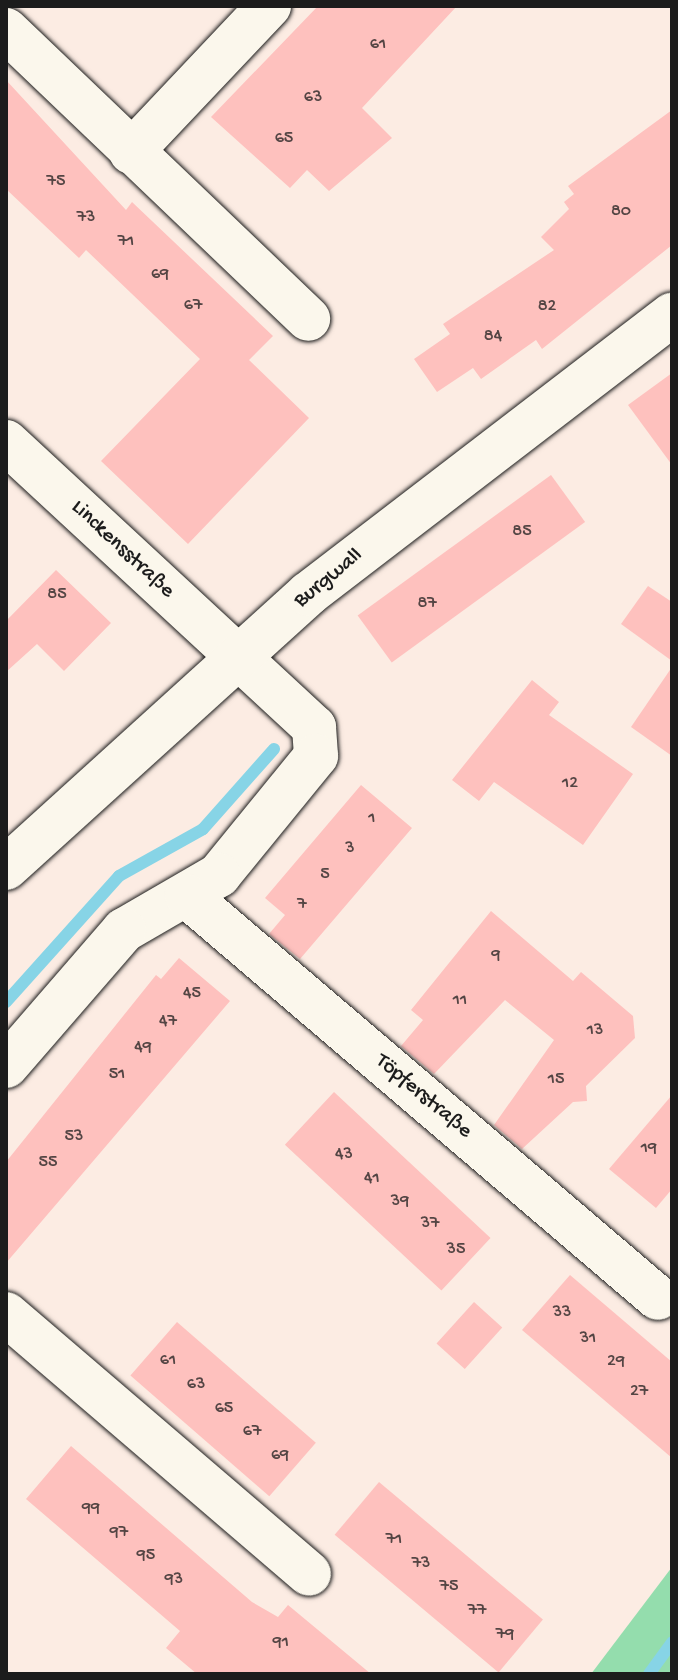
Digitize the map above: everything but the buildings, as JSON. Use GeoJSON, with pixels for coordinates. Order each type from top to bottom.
{"type":"FeatureCollection","features":[{"type":"Feature","properties":{"kind":"street"},"geometry":{"type":"LineString","coordinates":[[131,152],[269,6]]}},
{"type":"Feature","properties":{"kind":"street"},"geometry":{"type":"LineString","coordinates":[[6,30],[308,319]]}},
{"type":"Feature","properties":{"kind":"street","name":"Burgwall"},"geometry":{"type":"LineString","coordinates":[[6,868],[308,594],[672,315]]}},
{"type":"Feature","properties":{"kind":"street","name":"Linckensstraße"},"geometry":{"type":"LineString","coordinates":[[6,442],[238,658]]}},
{"type":"Feature","properties":{"kind":"street"},"geometry":{"type":"LineString","coordinates":[[6,1066],[124,930],[219,875],[316,756],[314,727],[238,658]]}},
{"type":"Feature","properties":{"kind":"street","name":"Töpferstraße"},"geometry":{"type":"LineString","coordinates":[[187,896],[658,1298]]}},
{"type":"Feature","properties":{"kind":"street"},"geometry":{"type":"LineString","coordinates":[[6,1314],[309,1574]]}},
{"type":"Feature","properties":{"kind":"green space"},"geometry":{"type":"Polygon","coordinates":[[[672,1567],[672,1674],[591,1674],[672,1567]]]}},
{"type":"Feature","properties":{"kind":"waterway"},"geometry":{"type":"LineString","coordinates":[[6,1002],[119,876],[203,829],[274,749]]}},
{"type":"Feature","properties":{"kind":"waterway"},"geometry":{"type":"LineString","coordinates":[[649,1674],[672,1642]]}}]}
